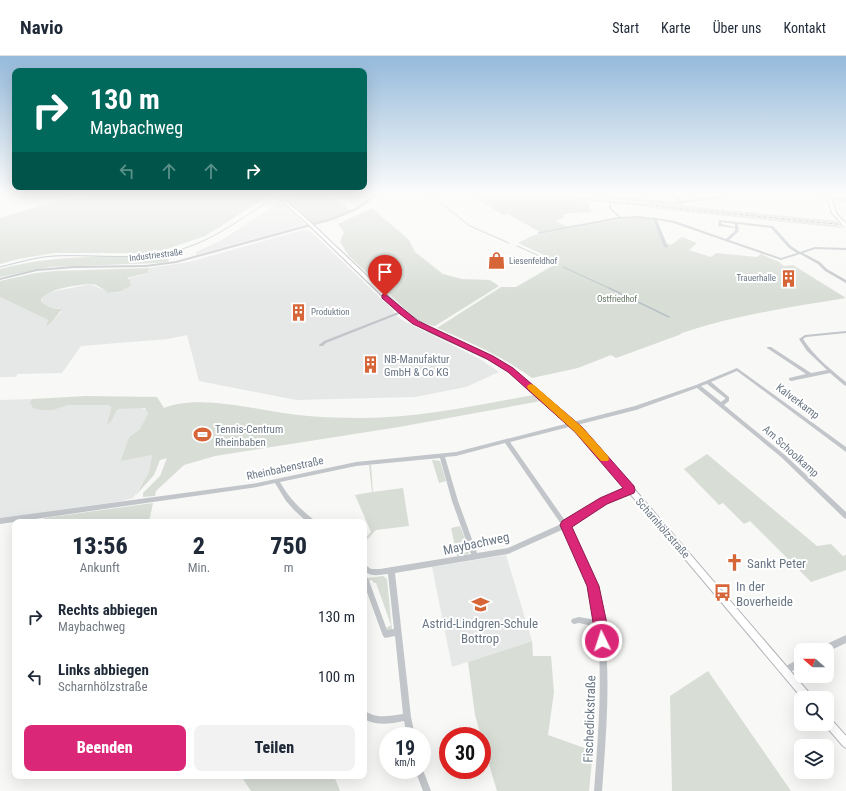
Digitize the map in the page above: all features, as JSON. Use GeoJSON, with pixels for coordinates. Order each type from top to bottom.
{"type":"FeatureCollection","features":[{"type":"Feature","properties":{"kind":"main road","name":"Scharnhölzstraße"},"geometry":{"type":"LineString","coordinates":[[314,228],[402,312],[430,330],[501,363],[545,399],[572,424],[591,443],[802,691]]}},
{"type":"Feature","properties":{"kind":"main road"},"geometry":{"type":"LineString","coordinates":[[834,729],[846,743]]}},
{"type":"Feature","properties":{"kind":"street","name":"Industriestraße"},"geometry":{"type":"LineString","coordinates":[[0,279],[37,270],[74,267],[146,266],[176,262],[299,228]]}},
{"type":"Feature","properties":{"kind":"street"},"geometry":{"type":"LineString","coordinates":[[539,233],[564,228]]}},
{"type":"Feature","properties":{"kind":"street"},"geometry":{"type":"LineString","coordinates":[[658,228],[666,247]]}},
{"type":"Feature","properties":{"kind":"street"},"geometry":{"type":"LineString","coordinates":[[693,228],[782,259],[815,248],[846,249]]}},
{"type":"Feature","properties":{"kind":"street"},"geometry":{"type":"LineString","coordinates":[[727,240],[737,232],[738,228]]}},
{"type":"Feature","properties":{"kind":"street"},"geometry":{"type":"LineString","coordinates":[[773,228],[786,243],[800,253],[819,263],[826,270],[846,282]]}},
{"type":"Feature","properties":{"kind":"street"},"geometry":{"type":"LineString","coordinates":[[321,345],[325,342],[402,312]]}},
{"type":"Feature","properties":{"kind":"street"},"geometry":{"type":"LineString","coordinates":[[846,332],[805,336],[801,338],[803,343],[846,384]]}},
{"type":"Feature","properties":{"kind":"street"},"geometry":{"type":"LineString","coordinates":[[769,348],[810,376]]}},
{"type":"Feature","properties":{"kind":"street","name":"Kalverkamp"},"geometry":{"type":"LineString","coordinates":[[708,382],[737,369],[846,450]]}},
{"type":"Feature","properties":{"kind":"street"},"geometry":{"type":"LineString","coordinates":[[791,380],[831,371]]}},
{"type":"Feature","properties":{"kind":"street"},"geometry":{"type":"LineString","coordinates":[[572,424],[663,400],[708,382],[727,397],[727,400],[721,404]]}},
{"type":"Feature","properties":{"kind":"street","name":"Am Schoolkamp"},"geometry":{"type":"LineString","coordinates":[[698,386],[783,456],[846,516]]}},
{"type":"Feature","properties":{"kind":"street","name":"Rheinbabenstraße"},"geometry":{"type":"LineString","coordinates":[[14,519],[277,482],[356,464],[442,456],[470,451],[572,424]]}},
{"type":"Feature","properties":{"kind":"street","name":"Fischedickstraße"},"geometry":{"type":"LineString","coordinates":[[506,441],[553,509],[566,525],[593,586],[600,624],[603,698],[598,791]]}},
{"type":"Feature","properties":{"kind":"street"},"geometry":{"type":"LineString","coordinates":[[442,456],[455,501],[475,557]]}},
{"type":"Feature","properties":{"kind":"street"},"geometry":{"type":"LineString","coordinates":[[277,482],[286,500],[308,519]]}},
{"type":"Feature","properties":{"kind":"street","name":"Maybachweg"},"geometry":{"type":"LineString","coordinates":[[367,570],[370,572],[391,570],[508,551],[566,525],[603,501],[630,490]]}},
{"type":"Feature","properties":{"kind":"street","name":"Rheinbabenstraße"},"geometry":{"type":"LineString","coordinates":[[0,521],[12,519]]}},
{"type":"Feature","properties":{"kind":"street"},"geometry":{"type":"LineString","coordinates":[[391,570],[409,727]]}},
{"type":"Feature","properties":{"kind":"street"},"geometry":{"type":"LineString","coordinates":[[367,583],[385,634],[398,632]]}},
{"type":"Feature","properties":{"kind":"street"},"geometry":{"type":"LineString","coordinates":[[574,622],[579,620],[600,624]]}},
{"type":"Feature","properties":{"kind":"street"},"geometry":{"type":"LineString","coordinates":[[834,645],[846,639]]}},
{"type":"Feature","properties":{"kind":"street"},"geometry":{"type":"LineString","coordinates":[[784,671],[794,666]]}},
{"type":"Feature","properties":{"kind":"street"},"geometry":{"type":"LineString","coordinates":[[367,716],[378,720],[407,717]]}},
{"type":"Feature","properties":{"kind":"street"},"geometry":{"type":"LineString","coordinates":[[422,779],[427,791]]}},
{"type":"Feature","properties":{"kind":"shaded area"},"geometry":{"type":"Polygon","coordinates":[[[240,228],[291,228],[196,255],[196,252],[224,239],[240,228]]]}},
{"type":"Feature","properties":{"kind":"shaded area"},"geometry":{"type":"Polygon","coordinates":[[[303,230],[309,231],[319,239],[393,310],[400,319],[480,359],[499,372],[466,387],[415,397],[296,400],[199,381],[187,335],[168,339],[81,346],[62,373],[18,374],[15,377],[0,377],[0,297],[48,320],[45,326],[51,323],[61,312],[60,308],[51,308],[42,303],[42,297],[50,292],[91,284],[106,291],[107,293],[123,292],[125,291],[122,290],[131,286],[130,280],[127,279],[146,274],[149,272],[149,268],[189,262],[303,230]]]}},
{"type":"Feature","properties":{"kind":"shaded area"},"geometry":{"type":"Polygon","coordinates":[[[32,399],[30,402],[108,405],[111,407],[111,412],[107,421],[119,409],[139,407],[147,410],[148,413],[140,429],[129,437],[120,460],[152,455],[149,472],[133,498],[122,501],[0,518],[0,400],[32,399]]]}},
{"type":"Feature","properties":{"kind":"shaded area","name":"Astrid-Lindgren-Schule Bottrop"},"geometry":{"type":"Polygon","coordinates":[[[506,555],[532,641],[452,667],[432,567],[506,555]]]}},
{"type":"Feature","properties":{"kind":"green space"},"geometry":{"type":"Polygon","coordinates":[[[0,228],[217,228],[205,236],[167,249],[145,253],[54,253],[18,259],[0,264],[0,228]]]}},
{"type":"Feature","properties":{"kind":"green space"},"geometry":{"type":"Polygon","coordinates":[[[341,228],[395,228],[409,240],[415,252],[443,274],[462,279],[490,280],[499,286],[435,326],[428,325],[409,313],[349,256],[340,242],[344,232],[341,228]]]}},
{"type":"Feature","properties":{"kind":"green space"},"geometry":{"type":"Polygon","coordinates":[[[533,228],[561,228],[540,232],[533,228]]]}},
{"type":"Feature","properties":{"kind":"green space","name":"Ostfriedhof"},"geometry":{"type":"Polygon","coordinates":[[[571,228],[656,228],[663,242],[671,245],[682,237],[697,243],[689,250],[711,257],[716,253],[757,257],[761,254],[779,262],[784,266],[793,265],[846,298],[764,312],[723,321],[682,333],[616,358],[611,355],[578,368],[532,378],[497,356],[437,328],[501,287],[516,287],[559,262],[518,243],[534,235],[571,228]]]}},
{"type":"Feature","properties":{"kind":"green space"},"geometry":{"type":"Polygon","coordinates":[[[168,256],[168,262],[50,267],[0,277],[0,269],[42,261],[84,257],[168,256]]]}},
{"type":"Feature","properties":{"kind":"green space"},"geometry":{"type":"Polygon","coordinates":[[[149,268],[148,273],[127,278],[130,280],[131,286],[122,290],[126,291],[107,293],[96,285],[87,284],[64,288],[44,295],[41,299],[42,303],[51,308],[62,309],[51,323],[45,327],[48,320],[0,297],[0,281],[36,273],[54,271],[149,268]]]}},
{"type":"Feature","properties":{"kind":"green space"},"geometry":{"type":"Polygon","coordinates":[[[534,395],[541,401],[399,427],[215,456],[184,465],[156,491],[155,496],[143,497],[143,493],[160,476],[167,458],[160,460],[154,475],[135,496],[149,472],[152,455],[120,461],[129,437],[140,429],[148,413],[145,408],[119,409],[108,424],[111,407],[108,405],[67,405],[53,410],[41,410],[33,408],[30,402],[32,399],[86,396],[157,397],[164,408],[193,402],[209,402],[299,415],[362,418],[405,416],[470,407],[534,395]]]}},
{"type":"Feature","properties":{"kind":"green space"},"geometry":{"type":"Polygon","coordinates":[[[707,454],[817,546],[831,544],[843,556],[846,555],[846,570],[811,582],[750,521],[744,524],[723,503],[719,505],[684,469],[707,454]]]}},
{"type":"Feature","properties":{"kind":"green space"},"geometry":{"type":"Polygon","coordinates":[[[432,460],[440,461],[446,481],[439,483],[432,460]]]}},
{"type":"Feature","properties":{"kind":"green space"},"geometry":{"type":"Polygon","coordinates":[[[369,465],[371,465],[373,492],[403,488],[409,526],[376,530],[367,540],[367,536],[371,532],[367,519],[365,519],[355,495],[372,492],[369,465]]]}},
{"type":"Feature","properties":{"kind":"green space"},"geometry":{"type":"Polygon","coordinates":[[[153,503],[150,519],[44,518],[153,503]]]}},
{"type":"Feature","properties":{"kind":"green space"},"geometry":{"type":"Polygon","coordinates":[[[460,526],[470,551],[468,554],[457,556],[451,528],[460,526]]]}},
{"type":"Feature","properties":{"kind":"green space"},"geometry":{"type":"Polygon","coordinates":[[[383,576],[387,579],[392,630],[388,632],[386,628],[391,625],[376,583],[372,580],[369,581],[368,578],[383,576]]]}},
{"type":"Feature","properties":{"kind":"green space"},"geometry":{"type":"Polygon","coordinates":[[[532,641],[533,656],[551,656],[554,692],[548,735],[593,751],[589,791],[497,791],[491,771],[491,727],[478,727],[475,715],[468,662],[532,641]]]}},
{"type":"Feature","properties":{"kind":"green space"},"geometry":{"type":"Polygon","coordinates":[[[708,671],[791,791],[672,791],[670,696],[708,671]]]}},
{"type":"Feature","properties":{"kind":"green space"},"geometry":{"type":"Polygon","coordinates":[[[243,779],[335,779],[340,791],[251,791],[243,779]]]}},
{"type":"Feature","properties":{"kind":"waterway"},"geometry":{"type":"LineString","coordinates":[[0,267],[27,260],[47,257],[145,256],[160,254],[189,247],[227,228]]}},
{"type":"Feature","properties":{"kind":"waterway"},"geometry":{"type":"LineString","coordinates":[[475,228],[509,243]]}},
{"type":"Feature","properties":{"kind":"waterway"},"geometry":{"type":"LineString","coordinates":[[517,246],[553,262]]}},
{"type":"Feature","properties":{"kind":"waterway"},"geometry":{"type":"LineString","coordinates":[[563,267],[611,289]]}},
{"type":"Feature","properties":{"kind":"waterway"},"geometry":{"type":"LineString","coordinates":[[609,288],[669,317]]}},
{"type":"Feature","properties":{"kind":"slow traffic"},"geometry":{"type":"LineString","coordinates":[[531,387],[572,424],[591,443],[604,459]]}},
{"type":"Feature","properties":{"kind":"place","name":"Liesenfeldhof"},"geometry":{"type":"Point","coordinates":[496,261]}},
{"type":"Feature","properties":{"kind":"place","name":"Trauerhalle"},"geometry":{"type":"Point","coordinates":[789,278]}},
{"type":"Feature","properties":{"kind":"place","name":"Produktion"},"geometry":{"type":"Point","coordinates":[298,312]}},
{"type":"Feature","properties":{"kind":"place","name":"NB-Manufaktur GmbH & Co KG"},"geometry":{"type":"Point","coordinates":[371,365]}},
{"type":"Feature","properties":{"kind":"place","name":"Tennis-Centrum Rheinbaben"},"geometry":{"type":"Point","coordinates":[202,435]}},
{"type":"Feature","properties":{"kind":"place","name":"Sankt Peter"},"geometry":{"type":"Point","coordinates":[734,563]}},
{"type":"Feature","properties":{"kind":"place","name":"In der Boverheide"},"geometry":{"type":"Point","coordinates":[723,593]}},
{"type":"Feature","properties":{"kind":"place","name":"Astrid-Lindgren-Schule Bottrop"},"geometry":{"type":"Point","coordinates":[480,604]}},
{"type":"Feature","properties":{"kind":"route"},"geometry":{"type":"LineString","coordinates":[[385,296],[402,312],[416,322],[501,363],[510,370],[531,387],[591,443],[630,490],[603,501],[566,525],[593,586],[598,606],[602,641]]}}]}
